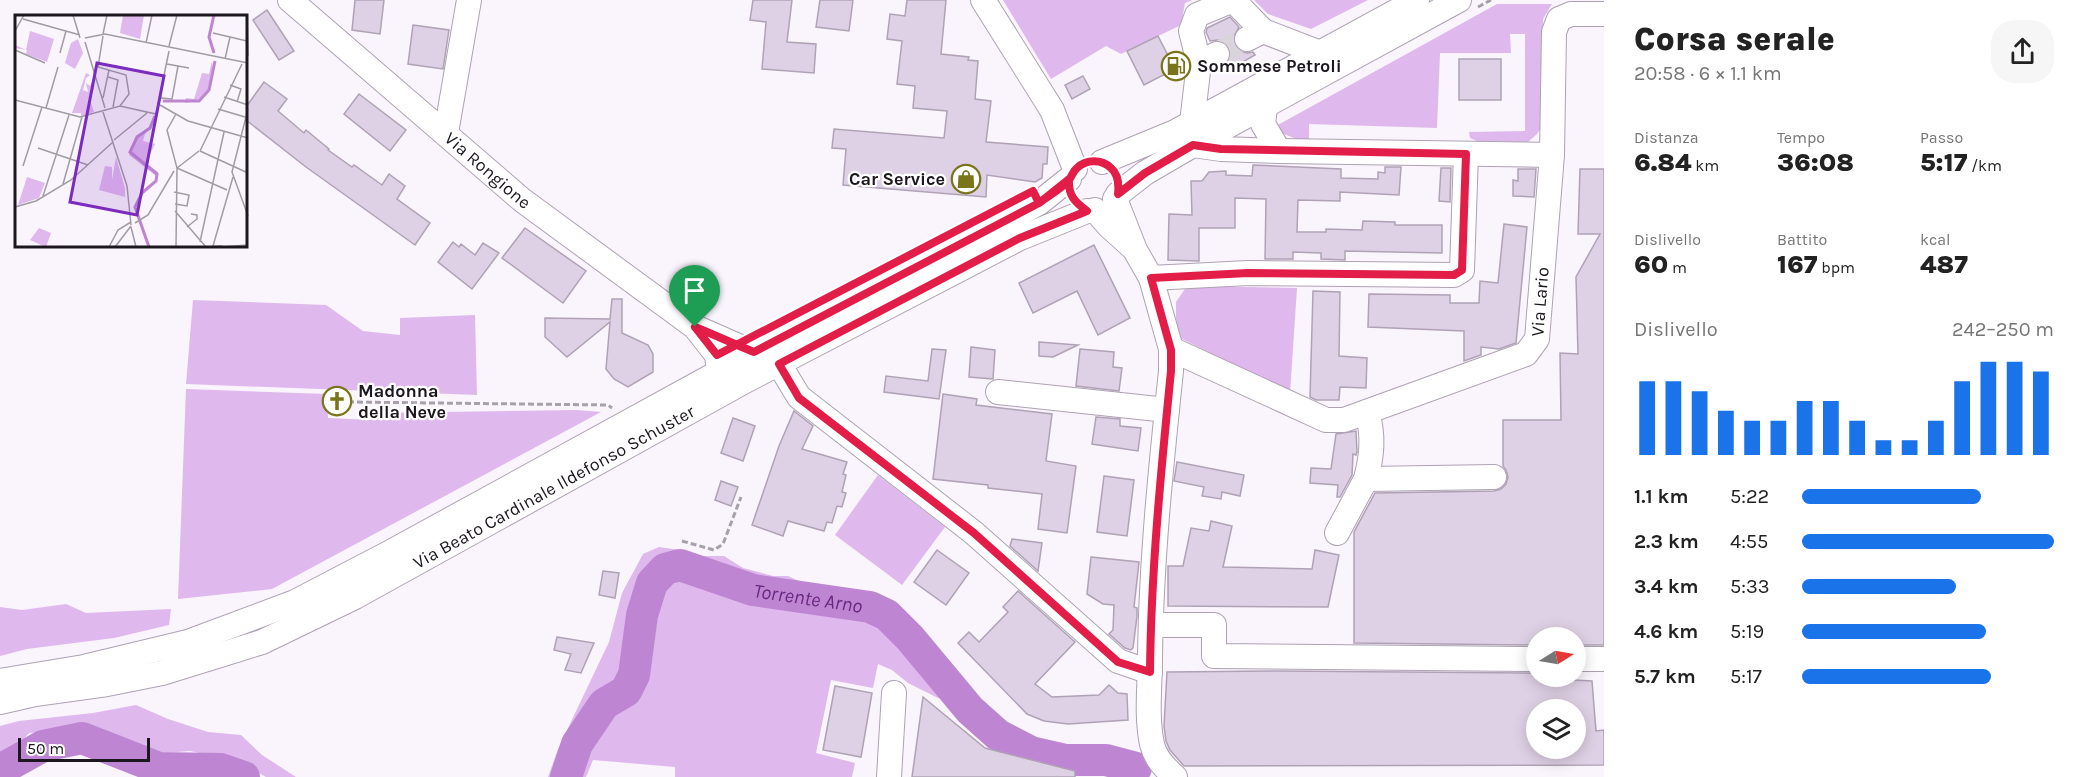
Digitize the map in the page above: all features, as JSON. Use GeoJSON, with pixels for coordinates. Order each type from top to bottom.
{"type":"FeatureCollection","features":[{"type":"Feature","properties":{"kind":"street","name":"Via Rongione"},"geometry":{"type":"LineString","coordinates":[[291,0],[522,200],[695,327],[754,352]]}},
{"type":"Feature","properties":{"kind":"street"},"geometry":{"type":"LineString","coordinates":[[446,133],[469,0]]}},
{"type":"Feature","properties":{"kind":"street"},"geometry":{"type":"LineString","coordinates":[[983,0],[1052,110],[1078,137],[1085,168]]}},
{"type":"Feature","properties":{"kind":"street"},"geometry":{"type":"LineString","coordinates":[[1192,134],[1208,58],[1191,31],[1197,15],[1233,0],[1255,35],[1320,53]]}},
{"type":"Feature","properties":{"kind":"street"},"geometry":{"type":"LineString","coordinates":[[1192,134],[1320,53],[1417,0]]}},
{"type":"Feature","properties":{"kind":"street"},"geometry":{"type":"LineString","coordinates":[[1192,134],[1265,107],[1459,0]]}},
{"type":"Feature","properties":{"kind":"street","name":"Via Lario"},"geometry":{"type":"LineString","coordinates":[[1171,350],[1326,420],[1344,420],[1526,354],[1537,339],[1552,155],[1554,32],[1559,19],[1571,14],[1604,15]]}},
{"type":"Feature","properties":{"kind":"street"},"geometry":{"type":"LineString","coordinates":[[1265,107],[1263,124],[1279,151]]}},
{"type":"Feature","properties":{"kind":"street"},"geometry":{"type":"LineString","coordinates":[[1192,134],[1221,149],[1552,155]]}},
{"type":"Feature","properties":{"kind":"street","name":"Via Beato Cardinale Ildefonso Schuster"},"geometry":{"type":"LineString","coordinates":[[0,681],[84,667],[188,642],[295,602],[389,553],[754,352],[1039,203],[1085,168],[1192,134]]}},
{"type":"Feature","properties":{"kind":"street","name":"Via Beato Cardinale Ildefonso Schuster"},"geometry":{"type":"LineString","coordinates":[[0,702],[162,673],[261,642],[355,597],[779,364],[1020,238],[1104,204],[1192,134]]}},
{"type":"Feature","properties":{"kind":"street"},"geometry":{"type":"LineString","coordinates":[[1151,278],[1248,273],[1454,275],[1462,270],[1466,154]]}},
{"type":"Feature","properties":{"kind":"street"},"geometry":{"type":"LineString","coordinates":[[1104,204],[1119,186],[1116,175],[1111,168],[1085,168],[1068,188],[1072,198],[1104,204],[1136,250],[1151,278],[1171,350],[1151,625],[1149,708],[1152,746],[1163,767],[1175,777]]}},
{"type":"Feature","properties":{"kind":"street","name":"Via Rongione"},"geometry":{"type":"LineString","coordinates":[[695,327],[717,355],[719,372]]}},
{"type":"Feature","properties":{"kind":"street"},"geometry":{"type":"LineString","coordinates":[[779,364],[799,398],[974,533],[1118,662],[1150,672]]}},
{"type":"Feature","properties":{"kind":"street"},"geometry":{"type":"LineString","coordinates":[[998,392],[1167,410]]}},
{"type":"Feature","properties":{"kind":"street"},"geometry":{"type":"LineString","coordinates":[[1337,533],[1366,480],[1372,453],[1372,428],[1367,412]]}},
{"type":"Feature","properties":{"kind":"street"},"geometry":{"type":"LineString","coordinates":[[1366,480],[1494,477]]}},
{"type":"Feature","properties":{"kind":"street"},"geometry":{"type":"LineString","coordinates":[[1151,625],[1214,625],[1214,656],[1526,659]]}},
{"type":"Feature","properties":{"kind":"street"},"geometry":{"type":"LineString","coordinates":[[1586,659],[1604,659]]}},
{"type":"Feature","properties":{"kind":"street"},"geometry":{"type":"LineString","coordinates":[[889,777],[894,693]]}},
{"type":"Feature","properties":{"kind":"path"},"geometry":{"type":"LineString","coordinates":[[348,402],[608,405]]}},
{"type":"Feature","properties":{"kind":"path"},"geometry":{"type":"LineString","coordinates":[[606,416],[616,410]]}},
{"type":"Feature","properties":{"kind":"path"},"geometry":{"type":"LineString","coordinates":[[682,541],[714,550],[723,544],[741,497]]}},
{"type":"Feature","properties":{"kind":"shaded area"},"geometry":{"type":"Polygon","coordinates":[[[1003,0],[1192,0],[1185,3],[1181,25],[1121,54],[1106,46],[1051,79],[1003,0]]]}},
{"type":"Feature","properties":{"kind":"shaded area"},"geometry":{"type":"Polygon","coordinates":[[[1254,0],[1368,0],[1311,29],[1268,14],[1254,0]]]}},
{"type":"Feature","properties":{"kind":"shaded area"},"geometry":{"type":"Polygon","coordinates":[[[1497,4],[1552,4],[1543,19],[1543,125],[1528,142],[1477,141],[1470,138],[1469,132],[1525,131],[1525,34],[1510,34],[1511,53],[1440,53],[1437,128],[1309,124],[1309,139],[1296,139],[1277,131],[1276,126],[1497,4]]]}},
{"type":"Feature","properties":{"kind":"shaded area"},"geometry":{"type":"Polygon","coordinates":[[[1187,286],[1297,288],[1290,393],[1176,336],[1176,302],[1187,286]]]}},
{"type":"Feature","properties":{"kind":"shaded area"},"geometry":{"type":"Polygon","coordinates":[[[193,300],[326,305],[363,331],[400,335],[400,318],[475,315],[477,395],[186,384],[193,300]]]}},
{"type":"Feature","properties":{"kind":"shaded area"},"geometry":{"type":"Polygon","coordinates":[[[186,389],[327,394],[328,418],[371,420],[371,413],[577,410],[601,412],[272,589],[178,599],[186,389]]]}},
{"type":"Feature","properties":{"kind":"shaded area"},"geometry":{"type":"Polygon","coordinates":[[[878,475],[945,527],[902,585],[835,535],[878,475]]]}},
{"type":"Feature","properties":{"kind":"shaded area"},"geometry":{"type":"Polygon","coordinates":[[[659,547],[680,550],[692,556],[724,556],[743,568],[773,576],[788,576],[812,587],[887,602],[932,654],[955,668],[966,688],[938,698],[878,664],[873,688],[831,680],[816,753],[855,763],[852,777],[675,777],[675,767],[593,760],[586,777],[548,777],[558,749],[609,642],[622,593],[643,554],[659,547]]]}},
{"type":"Feature","properties":{"kind":"shaded area"},"geometry":{"type":"Polygon","coordinates":[[[66,604],[86,613],[171,609],[169,625],[114,638],[27,649],[0,656],[0,607],[22,610],[66,604]]]}},
{"type":"Feature","properties":{"kind":"shaded area"},"geometry":{"type":"Polygon","coordinates":[[[136,705],[168,719],[208,732],[241,735],[262,755],[296,777],[266,777],[243,764],[224,758],[190,751],[165,753],[133,741],[116,741],[75,730],[29,733],[14,750],[0,761],[0,726],[19,721],[93,713],[136,705]]]}},
{"type":"Feature","properties":{"kind":"building"},"geometry":{"type":"Polygon","coordinates":[[[355,0],[384,0],[380,34],[352,30],[355,0]]]}},
{"type":"Feature","properties":{"kind":"building"},"geometry":{"type":"Polygon","coordinates":[[[753,0],[792,0],[787,42],[816,44],[814,73],[762,69],[766,22],[750,20],[753,0]]]}},
{"type":"Feature","properties":{"kind":"building"},"geometry":{"type":"Polygon","coordinates":[[[820,0],[853,0],[849,31],[816,27],[820,0]]]}},
{"type":"Feature","properties":{"kind":"building"},"geometry":{"type":"Polygon","coordinates":[[[907,0],[946,0],[941,54],[969,57],[968,60],[978,61],[975,99],[991,101],[986,142],[1048,147],[1047,164],[1043,164],[1042,178],[1035,182],[987,175],[986,197],[843,185],[846,149],[832,148],[834,129],[944,138],[947,111],[913,108],[915,86],[897,84],[902,41],[887,39],[890,14],[905,16],[907,0]]]}},
{"type":"Feature","properties":{"kind":"building"},"geometry":{"type":"Polygon","coordinates":[[[267,10],[294,51],[279,60],[253,20],[267,10]]]}},
{"type":"Feature","properties":{"kind":"building"},"geometry":{"type":"Polygon","coordinates":[[[1230,17],[1239,27],[1233,38],[1235,46],[1240,51],[1253,52],[1255,55],[1227,71],[1224,66],[1231,55],[1229,47],[1218,40],[1210,41],[1206,32],[1207,28],[1230,17]]]}},
{"type":"Feature","properties":{"kind":"building"},"geometry":{"type":"Polygon","coordinates":[[[413,25],[449,30],[443,69],[408,64],[413,25]]]}},
{"type":"Feature","properties":{"kind":"building"},"geometry":{"type":"Polygon","coordinates":[[[1158,36],[1175,69],[1144,85],[1127,51],[1158,36]]]}},
{"type":"Feature","properties":{"kind":"building"},"geometry":{"type":"Polygon","coordinates":[[[1459,59],[1501,59],[1501,100],[1459,100],[1459,59]]]}},
{"type":"Feature","properties":{"kind":"building"},"geometry":{"type":"Polygon","coordinates":[[[1083,76],[1090,89],[1072,99],[1065,85],[1083,76]]]}},
{"type":"Feature","properties":{"kind":"building"},"geometry":{"type":"Polygon","coordinates":[[[264,82],[287,99],[278,111],[304,133],[306,130],[328,150],[382,185],[389,174],[405,186],[397,199],[430,223],[415,245],[306,167],[248,122],[248,104],[264,82]]]}},
{"type":"Feature","properties":{"kind":"building"},"geometry":{"type":"Polygon","coordinates":[[[359,94],[406,130],[390,151],[344,114],[359,94]]]}},
{"type":"Feature","properties":{"kind":"building"},"geometry":{"type":"Polygon","coordinates":[[[1253,165],[1341,169],[1341,178],[1378,179],[1378,172],[1385,173],[1385,167],[1401,167],[1399,195],[1340,192],[1340,201],[1298,200],[1297,232],[1326,232],[1326,229],[1362,230],[1363,221],[1395,222],[1395,225],[1442,225],[1442,253],[1345,251],[1345,260],[1321,259],[1321,253],[1293,252],[1293,259],[1265,259],[1266,199],[1235,198],[1235,228],[1199,228],[1199,261],[1168,260],[1169,214],[1192,215],[1191,181],[1202,181],[1209,172],[1226,171],[1226,175],[1252,176],[1253,165]]]}},
{"type":"Feature","properties":{"kind":"building"},"geometry":{"type":"Polygon","coordinates":[[[1441,168],[1451,168],[1450,202],[1439,201],[1441,168]]]}},
{"type":"Feature","properties":{"kind":"building"},"geometry":{"type":"Polygon","coordinates":[[[1518,169],[1536,169],[1534,197],[1513,196],[1513,180],[1518,181],[1518,169]]]}},
{"type":"Feature","properties":{"kind":"building"},"geometry":{"type":"Polygon","coordinates":[[[1580,169],[1604,169],[1604,645],[1586,645],[1586,627],[1526,627],[1526,645],[1354,643],[1354,532],[1375,493],[1501,489],[1508,477],[1503,466],[1503,420],[1561,420],[1560,353],[1578,354],[1576,277],[1600,234],[1578,234],[1580,169]]]}},
{"type":"Feature","properties":{"kind":"building"},"geometry":{"type":"Polygon","coordinates":[[[1504,224],[1527,227],[1516,343],[1499,349],[1481,347],[1481,355],[1464,361],[1464,331],[1368,327],[1369,294],[1450,295],[1450,303],[1479,303],[1480,281],[1498,283],[1504,224]]]}},
{"type":"Feature","properties":{"kind":"building"},"geometry":{"type":"Polygon","coordinates":[[[525,228],[586,271],[563,303],[502,258],[525,228]]]}},
{"type":"Feature","properties":{"kind":"building"},"geometry":{"type":"Polygon","coordinates":[[[453,242],[459,247],[461,244],[475,255],[483,243],[499,253],[472,289],[438,262],[453,242]]]}},
{"type":"Feature","properties":{"kind":"building"},"geometry":{"type":"Polygon","coordinates":[[[1094,245],[1130,318],[1098,335],[1077,291],[1033,313],[1019,283],[1094,245]]]}},
{"type":"Feature","properties":{"kind":"building"},"geometry":{"type":"Polygon","coordinates":[[[1313,291],[1340,292],[1339,356],[1367,358],[1366,388],[1340,387],[1339,400],[1316,400],[1310,397],[1313,291]]]}},
{"type":"Feature","properties":{"kind":"building"},"geometry":{"type":"Polygon","coordinates":[[[612,299],[622,299],[622,333],[648,345],[653,354],[653,372],[628,387],[614,379],[606,369],[610,322],[567,357],[545,337],[545,318],[610,319],[612,299]]]}},
{"type":"Feature","properties":{"kind":"building"},"geometry":{"type":"Polygon","coordinates":[[[1039,342],[1078,345],[1053,357],[1039,356],[1039,342]]]}},
{"type":"Feature","properties":{"kind":"building"},"geometry":{"type":"Polygon","coordinates":[[[971,347],[995,350],[993,379],[969,377],[971,347]]]}},
{"type":"Feature","properties":{"kind":"building"},"geometry":{"type":"Polygon","coordinates":[[[932,349],[946,350],[939,399],[884,392],[886,376],[928,381],[932,349]]]}},
{"type":"Feature","properties":{"kind":"building"},"geometry":{"type":"Polygon","coordinates":[[[1080,349],[1114,352],[1113,367],[1122,368],[1119,391],[1076,386],[1080,349]]]}},
{"type":"Feature","properties":{"kind":"building"},"geometry":{"type":"Polygon","coordinates":[[[943,394],[977,399],[976,405],[1052,414],[1046,461],[1076,466],[1067,533],[1038,529],[1042,494],[933,479],[943,394]]]}},
{"type":"Feature","properties":{"kind":"building"},"geometry":{"type":"Polygon","coordinates":[[[794,411],[813,426],[802,449],[847,462],[843,474],[846,475],[842,492],[846,493],[842,507],[837,506],[832,523],[827,522],[824,531],[788,521],[783,536],[752,525],[779,446],[794,411]]]}},
{"type":"Feature","properties":{"kind":"building"},"geometry":{"type":"Polygon","coordinates":[[[1096,417],[1120,419],[1120,426],[1141,428],[1138,451],[1092,444],[1096,417]]]}},
{"type":"Feature","properties":{"kind":"building"},"geometry":{"type":"Polygon","coordinates":[[[733,418],[755,426],[743,461],[721,453],[733,418]]]}},
{"type":"Feature","properties":{"kind":"building"},"geometry":{"type":"Polygon","coordinates":[[[1356,431],[1357,452],[1356,455],[1353,454],[1352,475],[1340,497],[1337,497],[1338,485],[1310,483],[1311,468],[1331,469],[1336,434],[1356,431]]]}},
{"type":"Feature","properties":{"kind":"building"},"geometry":{"type":"Polygon","coordinates":[[[1177,462],[1244,475],[1240,496],[1222,492],[1221,499],[1202,496],[1204,487],[1174,481],[1177,462]]]}},
{"type":"Feature","properties":{"kind":"building"},"geometry":{"type":"Polygon","coordinates":[[[1104,476],[1134,480],[1127,536],[1097,532],[1104,476]]]}},
{"type":"Feature","properties":{"kind":"building"},"geometry":{"type":"Polygon","coordinates":[[[721,481],[738,487],[731,506],[715,500],[721,481]]]}},
{"type":"Feature","properties":{"kind":"building"},"geometry":{"type":"Polygon","coordinates":[[[1211,521],[1232,526],[1223,567],[1312,569],[1315,550],[1339,555],[1328,607],[1168,606],[1168,566],[1183,566],[1191,528],[1209,531],[1211,521]]]}},
{"type":"Feature","properties":{"kind":"building"},"geometry":{"type":"Polygon","coordinates":[[[1012,539],[1042,543],[1038,571],[1010,546],[1012,539]]]}},
{"type":"Feature","properties":{"kind":"building"},"geometry":{"type":"Polygon","coordinates":[[[937,550],[969,573],[946,605],[914,582],[937,550]]]}},
{"type":"Feature","properties":{"kind":"building"},"geometry":{"type":"Polygon","coordinates":[[[1091,557],[1139,562],[1134,607],[1137,608],[1137,616],[1131,650],[1125,648],[1109,634],[1113,630],[1114,605],[1103,604],[1087,594],[1091,557]]]}},
{"type":"Feature","properties":{"kind":"building"},"geometry":{"type":"Polygon","coordinates":[[[603,571],[619,573],[615,598],[599,595],[603,571]]]}},
{"type":"Feature","properties":{"kind":"building"},"geometry":{"type":"Polygon","coordinates":[[[1018,591],[1075,642],[1035,684],[1052,697],[1099,695],[1109,685],[1118,693],[1127,694],[1128,720],[1068,724],[1044,721],[1027,714],[958,643],[969,632],[979,642],[1008,612],[1003,607],[1018,591]]]}},
{"type":"Feature","properties":{"kind":"building"},"geometry":{"type":"Polygon","coordinates":[[[557,637],[594,643],[581,673],[565,670],[571,654],[554,650],[557,637]]]}},
{"type":"Feature","properties":{"kind":"building"},"geometry":{"type":"Polygon","coordinates":[[[1167,672],[1526,673],[1526,687],[1586,687],[1586,681],[1592,681],[1596,731],[1604,730],[1604,765],[1184,766],[1170,750],[1164,726],[1167,672]]]}},
{"type":"Feature","properties":{"kind":"building"},"geometry":{"type":"Polygon","coordinates":[[[835,686],[872,693],[861,757],[823,750],[835,686]]]}},
{"type":"Feature","properties":{"kind":"building"},"geometry":{"type":"Polygon","coordinates":[[[923,697],[985,748],[1075,771],[1075,777],[912,777],[923,697]]]}},
{"type":"Feature","properties":{"kind":"waterway","name":"Torrente Arno"},"geometry":{"type":"LineString","coordinates":[[566,777],[577,744],[604,704],[626,691],[634,675],[642,615],[652,583],[665,569],[680,565],[753,590],[870,607],[887,615],[910,638],[970,710],[998,735],[1031,752],[1066,760],[1106,760],[1136,768]]}},
{"type":"Feature","properties":{"kind":"waterway","name":"Torrente Arno"},"geometry":{"type":"LineString","coordinates":[[0,773],[9,765],[43,746],[82,738],[159,768],[221,769],[244,777]]}},
{"type":"Feature","properties":{"kind":"tunnel"},"geometry":{"type":"LineString","coordinates":[[1217,54],[1247,39]]}},
{"type":"Feature","properties":{"kind":"place","name":"Sommese Petroli"},"geometry":{"type":"Point","coordinates":[1176,66]}},
{"type":"Feature","properties":{"kind":"place","name":"Car Service"},"geometry":{"type":"Point","coordinates":[966,179]}},
{"type":"Feature","properties":{"kind":"place","name":"Madonna della Neve"},"geometry":{"type":"Point","coordinates":[337,401]}},
{"type":"Feature","properties":{"kind":"route"},"geometry":{"type":"LineString","coordinates":[[695,327],[717,355],[736,345],[849,286],[1033,191],[1039,203],[1069,179],[1082,164],[1094,161],[1102,162],[1111,168],[1119,186],[1118,194],[1145,173],[1193,145],[1221,149],[1279,151],[1466,154],[1462,270],[1454,275],[1248,273],[1151,278],[1171,350],[1171,371],[1157,516],[1150,672],[1118,662],[974,533],[799,398],[779,364],[1020,238],[1087,211],[1072,198],[1068,188],[1069,179],[1039,203],[754,352],[736,345],[695,327]]}}]}
